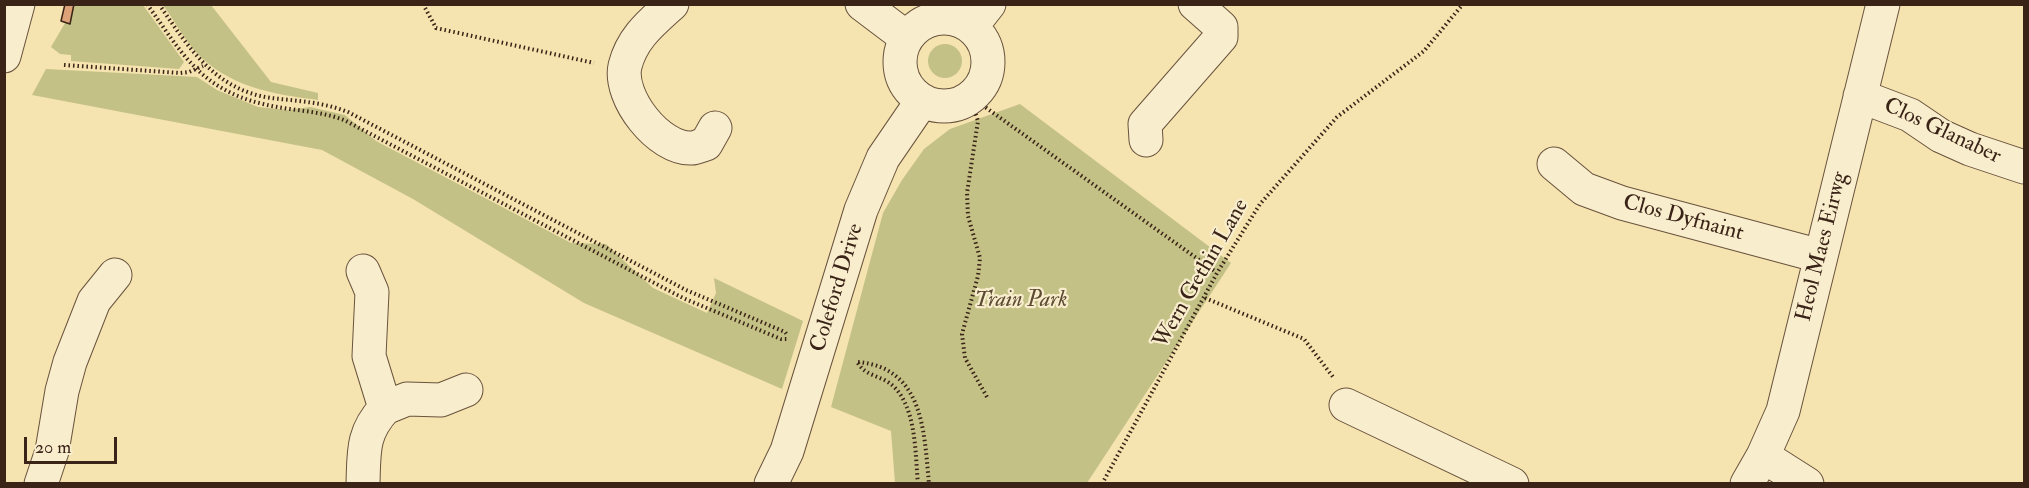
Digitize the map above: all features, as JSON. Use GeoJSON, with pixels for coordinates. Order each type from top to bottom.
{"type":"FeatureCollection","features":[{"type":"Feature","properties":{"kind":"street"},"geometry":{"type":"LineString","coordinates":[[672,4],[644,29],[632,46],[623,82],[630,101],[644,121],[666,139],[691,148],[705,144],[715,128]]}},
{"type":"Feature","properties":{"kind":"street"},"geometry":{"type":"LineString","coordinates":[[862,4],[907,38]]}},
{"type":"Feature","properties":{"kind":"street"},"geometry":{"type":"LineString","coordinates":[[1146,140],[1145,124],[1221,38],[1221,27],[1195,4]]}},
{"type":"Feature","properties":{"kind":"street","name":"Heol Maes Eirwg"},"geometry":{"type":"LineString","coordinates":[[1755,470],[1783,411],[1883,4]]}},
{"type":"Feature","properties":{"kind":"street"},"geometry":{"type":"LineString","coordinates":[[4,56],[13,6]]}},
{"type":"Feature","properties":{"kind":"street"},"geometry":{"type":"LineString","coordinates":[[980,16],[981,39],[987,53],[988,68],[982,83],[970,97],[952,105],[937,105],[922,101],[910,91],[903,78],[901,52],[907,38],[918,27],[932,20],[980,16]]}},
{"type":"Feature","properties":{"kind":"street","name":"Clos Glanaber"},"geometry":{"type":"LineString","coordinates":[[1860,96],[1910,115],[1941,136],[1970,149],[2025,167]]}},
{"type":"Feature","properties":{"kind":"street","name":"Coleford Drive"},"geometry":{"type":"LineString","coordinates":[[771,483],[787,451],[861,210],[883,158],[922,101]]}},
{"type":"Feature","properties":{"kind":"street","name":"Clos Dyfnaint"},"geometry":{"type":"LineString","coordinates":[[1554,164],[1584,189],[1622,204],[1820,256]]}},
{"type":"Feature","properties":{"kind":"street"},"geometry":{"type":"LineString","coordinates":[[363,271],[372,292],[369,356],[385,408]]}},
{"type":"Feature","properties":{"kind":"street"},"geometry":{"type":"LineString","coordinates":[[41,483],[52,451],[62,391],[70,362],[94,301],[115,275]]}},
{"type":"Feature","properties":{"kind":"street"},"geometry":{"type":"LineString","coordinates":[[363,483],[365,442],[372,423],[385,408],[407,399],[441,400],[466,390]]}},
{"type":"Feature","properties":{"kind":"street"},"geometry":{"type":"LineString","coordinates":[[1346,405],[1512,483]]}},
{"type":"Feature","properties":{"kind":"street"},"geometry":{"type":"LineString","coordinates":[[1755,470],[1807,483]]}},
{"type":"Feature","properties":{"kind":"path"},"geometry":{"type":"LineString","coordinates":[[147,4],[195,70],[212,83],[237,96],[264,105],[326,113],[344,120],[683,298],[781,339],[790,339],[785,332],[686,290],[348,112],[320,103],[268,97],[219,79],[203,66],[159,4]]}},
{"type":"Feature","properties":{"kind":"path"},"geometry":{"type":"LineString","coordinates":[[423,4],[436,28],[599,64],[623,82]]}},
{"type":"Feature","properties":{"kind":"path","name":"Wern Gethin Lane"},"geometry":{"type":"LineString","coordinates":[[1102,483],[1205,298],[1216,273],[1260,204],[1337,117],[1424,51],[1463,4]]}},
{"type":"Feature","properties":{"kind":"path"},"geometry":{"type":"LineString","coordinates":[[64,65],[180,73],[203,66]]}},
{"type":"Feature","properties":{"kind":"path"},"geometry":{"type":"LineString","coordinates":[[970,97],[1216,273]]}},
{"type":"Feature","properties":{"kind":"path"},"geometry":{"type":"LineString","coordinates":[[970,97],[978,121],[967,193],[968,216],[980,258],[978,276],[962,334],[965,358],[987,397]]}},
{"type":"Feature","properties":{"kind":"path"},"geometry":{"type":"LineString","coordinates":[[1205,298],[1304,339],[1330,371],[1346,405]]}},
{"type":"Feature","properties":{"kind":"path"},"geometry":{"type":"LineString","coordinates":[[918,483],[913,434],[904,401],[895,387],[862,370],[858,362],[890,371],[905,382],[923,423],[929,483]]}},
{"type":"Feature","properties":{"kind":"green space"},"geometry":{"type":"Polygon","coordinates":[[[74,5],[143,5],[184,62],[179,69],[71,61],[71,55],[60,54],[51,47],[65,23],[70,23],[74,5]]]}},
{"type":"Feature","properties":{"kind":"green space"},"geometry":{"type":"Polygon","coordinates":[[[163,5],[211,5],[271,82],[318,93],[318,100],[252,87],[222,73],[195,51],[163,5]]]}},
{"type":"Feature","properties":{"kind":"green space"},"geometry":{"type":"Polygon","coordinates":[[[945,44],[957,49],[962,61],[957,73],[945,78],[933,73],[928,61],[933,49],[945,44]]]}},
{"type":"Feature","properties":{"kind":"green space"},"geometry":{"type":"Polygon","coordinates":[[[46,69],[197,77],[217,90],[258,107],[288,110],[310,107],[345,115],[376,141],[571,243],[606,244],[653,288],[707,313],[716,293],[714,278],[803,321],[782,389],[584,303],[413,199],[322,150],[32,95],[46,69]]]}},
{"type":"Feature","properties":{"kind":"green space","name":"Train Park"},"geometry":{"type":"Polygon","coordinates":[[[1020,104],[1231,263],[1087,483],[895,483],[891,431],[831,407],[883,213],[902,180],[924,149],[950,129],[1020,104]]]}},
{"type":"Feature","properties":{"kind":"building"},"geometry":{"type":"Polygon","coordinates":[[[65,4],[74,4],[70,24],[61,21],[65,4]]]}}]}
